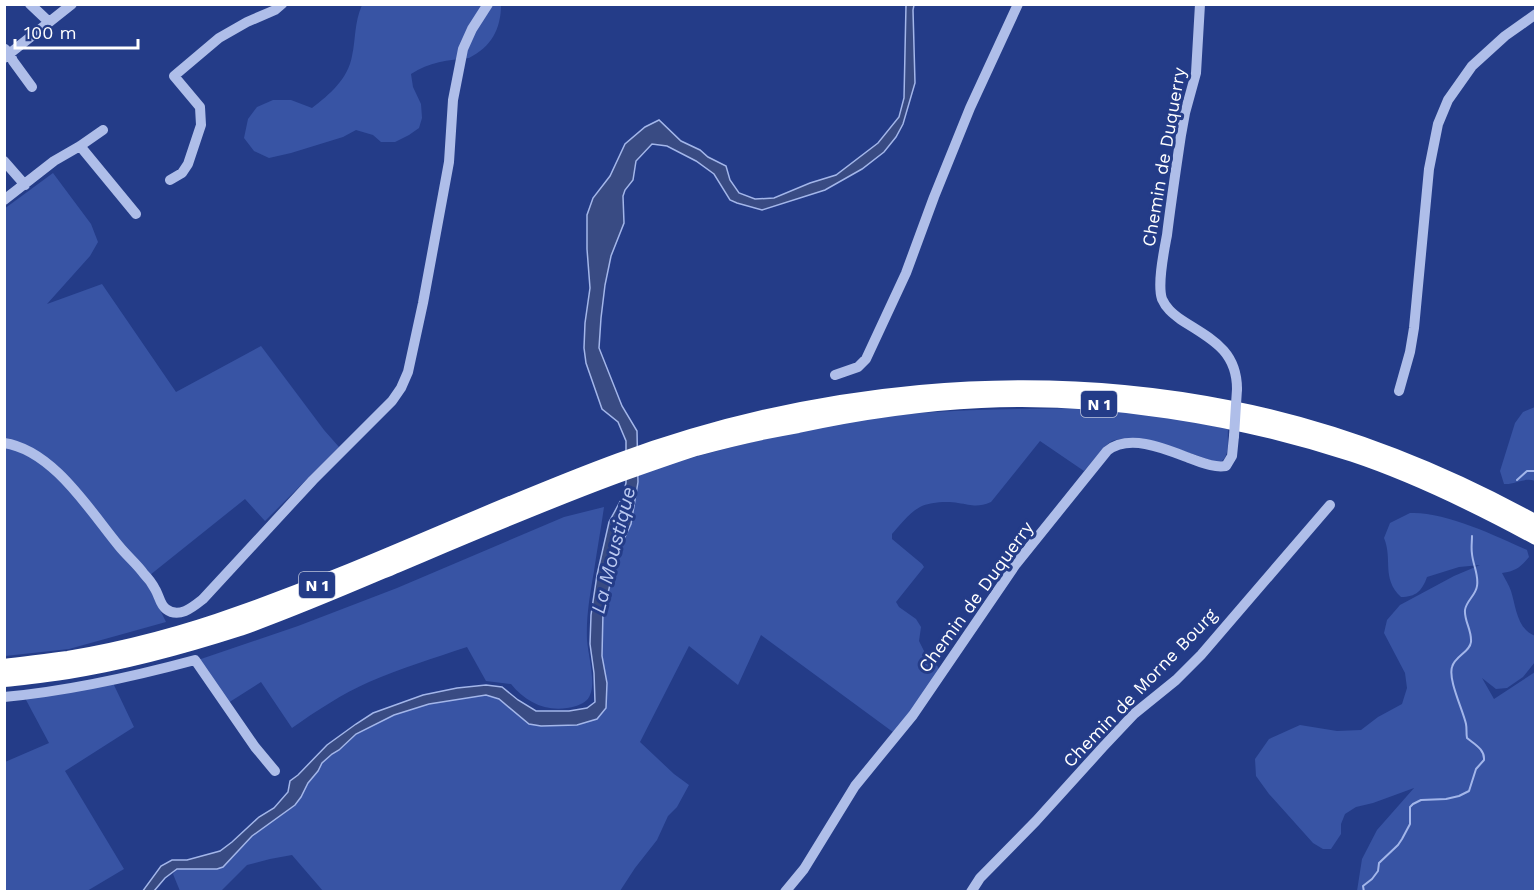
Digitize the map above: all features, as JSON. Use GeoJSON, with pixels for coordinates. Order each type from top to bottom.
{"type":"FeatureCollection","features":[{"type":"Feature","properties":{"kind":"highway","name":"N 1"},"geometry":{"type":"LineString","coordinates":[[4,667],[68,659],[160,638],[237,615],[647,458],[692,436],[758,419],[908,394],[984,388],[1058,388],[1133,394],[1227,408],[1288,422],[1356,442],[1477,492],[1536,523]]}},
{"type":"Feature","properties":{"kind":"highway","name":"N 1"},"geometry":{"type":"LineString","coordinates":[[647,458],[695,449],[758,432],[910,406],[982,400],[1059,401],[1118,405],[1211,418],[1283,434],[1354,455],[1471,503],[1536,537]]}},
{"type":"Feature","properties":{"kind":"highway","name":"N 1"},"geometry":{"type":"LineString","coordinates":[[4,679],[70,671],[159,652],[240,627],[309,602],[487,527],[615,469]]}},
{"type":"Feature","properties":{"kind":"street"},"geometry":{"type":"LineString","coordinates":[[30,4],[49,22]]}},
{"type":"Feature","properties":{"kind":"street"},"geometry":{"type":"LineString","coordinates":[[32,87],[6,54],[72,4]]}},
{"type":"Feature","properties":{"kind":"street"},"geometry":{"type":"LineString","coordinates":[[170,180],[182,173],[188,164],[201,125],[200,107],[174,76],[219,38],[275,10],[282,4]]}},
{"type":"Feature","properties":{"kind":"street"},"geometry":{"type":"LineString","coordinates":[[4,443],[27,450],[55,470],[144,573],[166,609],[180,613],[190,610],[203,599],[402,388],[408,372],[423,303],[449,162],[453,100],[463,48],[488,4]]}},
{"type":"Feature","properties":{"kind":"street"},"geometry":{"type":"LineString","coordinates":[[835,375],[858,367],[866,359],[906,273],[970,108],[1018,4]]}},
{"type":"Feature","properties":{"kind":"street","name":"Chemin de Duquerry"},"geometry":{"type":"LineString","coordinates":[[785,891],[804,869],[855,786],[913,715],[1016,564],[1107,452],[1114,446],[1124,443],[1144,444],[1218,467],[1226,465],[1232,456],[1237,379],[1230,360],[1212,339],[1174,315],[1167,308],[1161,295],[1162,268],[1181,135],[1196,73],[1200,4]]}},
{"type":"Feature","properties":{"kind":"street"},"geometry":{"type":"LineString","coordinates":[[1399,391],[1414,328],[1429,169],[1438,124],[1448,100],[1472,66],[1504,36],[1536,14]]}},
{"type":"Feature","properties":{"kind":"street"},"geometry":{"type":"LineString","coordinates":[[4,201],[54,161],[103,130]]}},
{"type":"Feature","properties":{"kind":"street"},"geometry":{"type":"LineString","coordinates":[[80,146],[136,214]]}},
{"type":"Feature","properties":{"kind":"street"},"geometry":{"type":"LineString","coordinates":[[4,161],[26,185]]}},
{"type":"Feature","properties":{"kind":"street","name":"Chemin de Morne Bourg"},"geometry":{"type":"LineString","coordinates":[[971,891],[980,878],[1036,821],[1134,714],[1176,680],[1201,655],[1330,505]]}},
{"type":"Feature","properties":{"kind":"street"},"geometry":{"type":"LineString","coordinates":[[4,697],[79,688],[195,660],[255,747],[275,771]]}},
{"type":"Feature","properties":{"kind":"shaded area"},"geometry":{"type":"Polygon","coordinates":[[[362,5],[501,5],[501,14],[497,29],[489,43],[477,54],[469,58],[432,64],[411,74],[413,87],[421,104],[422,118],[419,128],[409,135],[395,142],[381,142],[373,135],[356,130],[343,137],[269,158],[254,151],[244,138],[248,119],[257,107],[273,100],[291,100],[312,108],[342,79],[350,64],[362,5]]]}},
{"type":"Feature","properties":{"kind":"shaded area"},"geometry":{"type":"Polygon","coordinates":[[[53,173],[91,224],[98,242],[90,256],[47,304],[102,284],[176,392],[261,346],[339,447],[265,521],[245,499],[145,579],[166,622],[69,649],[5,656],[4,209],[53,173]]]}},
{"type":"Feature","properties":{"kind":"shaded area"},"geometry":{"type":"Polygon","coordinates":[[[1535,407],[1535,481],[1504,484],[1500,471],[1515,423],[1523,412],[1535,407]]]}},
{"type":"Feature","properties":{"kind":"shaded area"},"geometry":{"type":"Polygon","coordinates":[[[1102,408],[1228,429],[1228,448],[1225,457],[1219,463],[1163,445],[1118,439],[1106,445],[1084,471],[1040,441],[991,502],[978,505],[933,503],[912,512],[892,534],[892,539],[924,567],[896,602],[899,607],[916,619],[921,627],[919,641],[941,673],[897,735],[761,635],[738,685],[689,646],[640,742],[689,785],[677,807],[668,816],[657,840],[620,891],[323,891],[292,855],[247,865],[221,891],[180,891],[173,874],[177,869],[223,867],[252,836],[295,805],[322,763],[332,754],[356,734],[394,715],[429,704],[486,695],[499,699],[529,724],[558,725],[597,719],[607,683],[602,656],[603,612],[619,550],[631,524],[640,473],[708,453],[814,428],[885,417],[966,410],[1102,408]]]}},
{"type":"Feature","properties":{"kind":"shaded area"},"geometry":{"type":"Polygon","coordinates":[[[604,507],[587,623],[592,690],[588,699],[578,705],[557,709],[540,706],[524,697],[511,684],[486,681],[467,647],[369,682],[329,703],[292,728],[261,682],[228,703],[198,660],[298,626],[397,588],[564,517],[604,507]]]}},
{"type":"Feature","properties":{"kind":"shaded area"},"geometry":{"type":"Polygon","coordinates":[[[1410,513],[1423,513],[1454,520],[1527,550],[1529,557],[1523,564],[1514,570],[1502,573],[1521,623],[1529,633],[1535,636],[1535,662],[1523,677],[1507,688],[1496,689],[1482,678],[1494,699],[1535,672],[1535,891],[1357,891],[1362,859],[1377,830],[1414,788],[1356,807],[1345,814],[1341,824],[1341,834],[1331,849],[1323,849],[1313,843],[1256,776],[1255,759],[1269,739],[1300,725],[1337,731],[1361,730],[1378,717],[1402,704],[1407,688],[1405,673],[1384,633],[1387,620],[1400,605],[1480,565],[1459,567],[1427,577],[1418,592],[1411,596],[1401,597],[1391,583],[1384,538],[1390,523],[1410,513]]]}},
{"type":"Feature","properties":{"kind":"shaded area"},"geometry":{"type":"Polygon","coordinates":[[[113,683],[134,727],[65,771],[124,869],[87,891],[5,892],[5,762],[49,743],[25,698],[113,683]]]}},
{"type":"Feature","properties":{"kind":"water","name":"La Moustique"},"geometry":{"type":"Polygon","coordinates":[[[906,5],[914,5],[915,83],[903,124],[896,137],[884,152],[862,169],[825,190],[762,210],[730,200],[714,174],[696,161],[667,146],[652,144],[636,161],[633,180],[623,196],[624,223],[611,256],[605,285],[599,348],[622,406],[637,431],[638,482],[631,524],[619,550],[603,612],[602,656],[607,683],[606,708],[597,719],[577,725],[529,724],[499,699],[486,695],[429,704],[394,715],[356,734],[332,754],[322,763],[295,805],[252,836],[223,867],[177,869],[154,891],[142,892],[161,866],[172,860],[187,860],[220,851],[232,842],[259,817],[274,808],[288,792],[290,781],[327,745],[373,713],[423,695],[486,685],[502,687],[536,711],[569,711],[587,708],[595,702],[590,644],[591,615],[609,522],[622,498],[626,483],[626,441],[618,422],[602,409],[586,363],[585,323],[590,288],[587,215],[593,198],[610,176],[625,144],[645,127],[659,120],[681,141],[726,166],[730,180],[739,193],[755,199],[774,198],[836,175],[878,143],[899,117],[904,98],[906,5]]]}},
{"type":"Feature","properties":{"kind":"waterway"},"geometry":{"type":"LineString","coordinates":[[1517,480],[1527,471],[1536,471]]}},
{"type":"Feature","properties":{"kind":"waterway"},"geometry":{"type":"LineString","coordinates":[[1364,892],[1363,886],[1378,871],[1379,863],[1402,839],[1410,824],[1410,807],[1421,800],[1446,799],[1469,791],[1476,769],[1484,760],[1481,750],[1467,738],[1466,724],[1451,673],[1454,663],[1468,649],[1471,642],[1465,610],[1476,589],[1477,582],[1472,536]]}}]}
